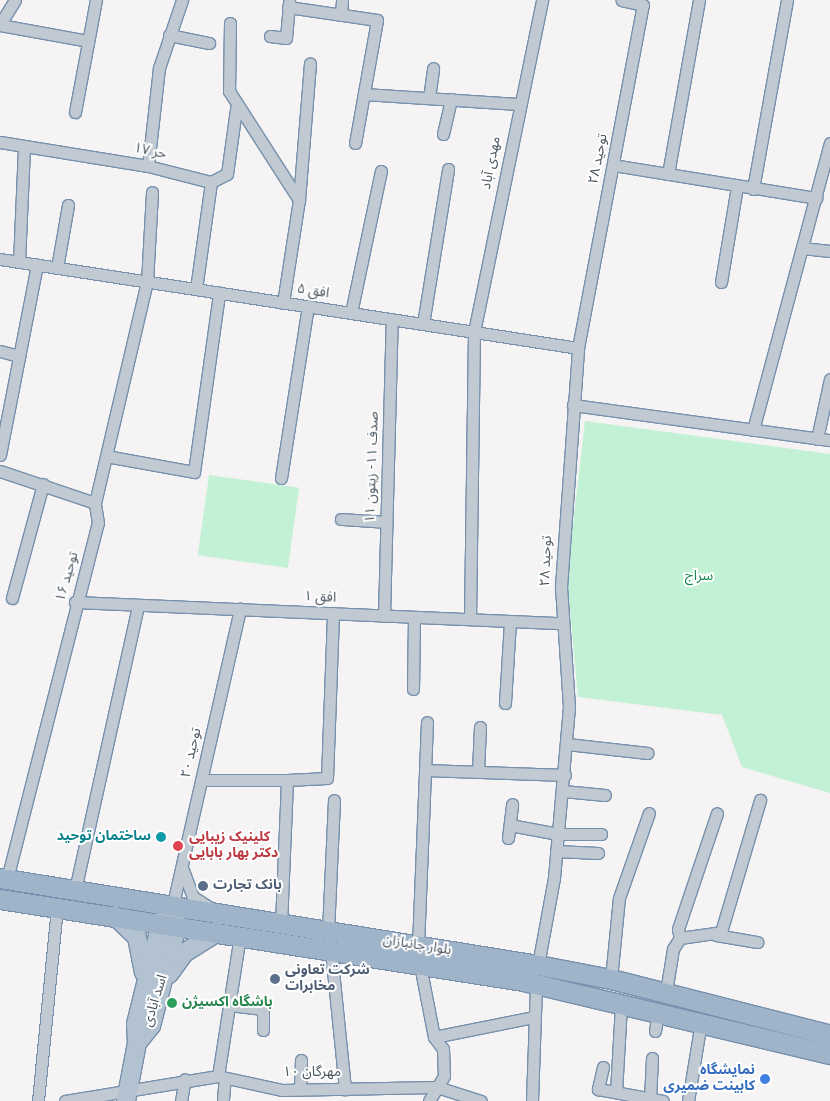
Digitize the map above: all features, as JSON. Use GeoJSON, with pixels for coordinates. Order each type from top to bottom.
{"type":"FeatureCollection","features":[{"type":"Feature","properties":{"kind":"highway","name":"بلوار جانبازان"},"geometry":{"type":"LineString","coordinates":[[3,879],[173,904],[328,932],[419,956],[830,1054]]}},
{"type":"Feature","properties":{"kind":"highway","name":"بلوار جانبازان"},"geometry":{"type":"LineString","coordinates":[[0,902],[57,907],[331,950],[538,965],[666,992],[830,1035]]}},
{"type":"Feature","properties":{"kind":"main road","name":"اسد آبادی"},"geometry":{"type":"LineString","coordinates":[[128,1095],[137,1043],[136,1024],[153,986],[173,904]]}},
{"type":"Feature","properties":{"kind":"main road"},"geometry":{"type":"LineString","coordinates":[[115,916],[137,937],[153,986],[184,953],[216,932]]}},
{"type":"Feature","properties":{"kind":"street"},"geometry":{"type":"LineString","coordinates":[[15,0],[0,25],[88,41]]}},
{"type":"Feature","properties":{"kind":"street"},"geometry":{"type":"LineString","coordinates":[[75,112],[96,0]]}},
{"type":"Feature","properties":{"kind":"street"},"geometry":{"type":"LineString","coordinates":[[148,166],[159,68],[168,35],[182,0]]}},
{"type":"Feature","properties":{"kind":"street"},"geometry":{"type":"LineString","coordinates":[[341,15],[342,0]]}},
{"type":"Feature","properties":{"kind":"street","name":"مهدی آباد"},"geometry":{"type":"LineString","coordinates":[[470,619],[474,332],[518,104],[542,0]]}},
{"type":"Feature","properties":{"kind":"street","name":"توحید ۲۸"},"geometry":{"type":"LineString","coordinates":[[538,965],[556,850],[565,775],[569,707],[562,623],[563,539],[578,348],[613,165],[614,134],[643,5],[622,0]]}},
{"type":"Feature","properties":{"kind":"street"},"geometry":{"type":"LineString","coordinates":[[668,174],[699,0]]}},
{"type":"Feature","properties":{"kind":"street"},"geometry":{"type":"LineString","coordinates":[[753,189],[787,0]]}},
{"type":"Feature","properties":{"kind":"street"},"geometry":{"type":"LineString","coordinates":[[270,36],[286,38],[288,4],[377,20],[355,143]]}},
{"type":"Feature","properties":{"kind":"street"},"geometry":{"type":"LineString","coordinates":[[230,23],[228,91],[236,109],[299,200]]}},
{"type":"Feature","properties":{"kind":"street"},"geometry":{"type":"LineString","coordinates":[[168,35],[209,43]]}},
{"type":"Feature","properties":{"kind":"street"},"geometry":{"type":"LineString","coordinates":[[283,303],[299,200],[310,63]]}},
{"type":"Feature","properties":{"kind":"street"},"geometry":{"type":"LineString","coordinates":[[429,98],[433,68]]}},
{"type":"Feature","properties":{"kind":"street"},"geometry":{"type":"LineString","coordinates":[[364,94],[518,104]]}},
{"type":"Feature","properties":{"kind":"street"},"geometry":{"type":"LineString","coordinates":[[442,134],[451,100]]}},
{"type":"Feature","properties":{"kind":"street"},"geometry":{"type":"LineString","coordinates":[[196,289],[211,182],[227,174],[236,109]]}},
{"type":"Feature","properties":{"kind":"street","name":"حر ۱۷"},"geometry":{"type":"LineString","coordinates":[[0,142],[148,166],[211,182]]}},
{"type":"Feature","properties":{"kind":"street"},"geometry":{"type":"LineString","coordinates":[[753,430],[830,143]]}},
{"type":"Feature","properties":{"kind":"street"},"geometry":{"type":"LineString","coordinates":[[19,262],[24,146]]}},
{"type":"Feature","properties":{"kind":"street"},"geometry":{"type":"LineString","coordinates":[[613,165],[816,198]]}},
{"type":"Feature","properties":{"kind":"street"},"geometry":{"type":"LineString","coordinates":[[423,324],[448,169]]}},
{"type":"Feature","properties":{"kind":"street"},"geometry":{"type":"LineString","coordinates":[[350,313],[382,171]]}},
{"type":"Feature","properties":{"kind":"street"},"geometry":{"type":"LineString","coordinates":[[721,282],[737,186]]}},
{"type":"Feature","properties":{"kind":"street","name":"توحید ۱۶"},"geometry":{"type":"LineString","coordinates":[[3,879],[98,523],[95,503],[147,282],[152,192]]}},
{"type":"Feature","properties":{"kind":"street"},"geometry":{"type":"LineString","coordinates":[[57,268],[68,205]]}},
{"type":"Feature","properties":{"kind":"street"},"geometry":{"type":"LineString","coordinates":[[802,248],[830,251]]}},
{"type":"Feature","properties":{"kind":"street","name":"افق ۵"},"geometry":{"type":"LineString","coordinates":[[0,259],[474,332]]}},
{"type":"Feature","properties":{"kind":"street"},"geometry":{"type":"LineString","coordinates":[[0,455],[37,265]]}},
{"type":"Feature","properties":{"kind":"street"},"geometry":{"type":"LineString","coordinates":[[106,456],[194,472],[218,293]]}},
{"type":"Feature","properties":{"kind":"street"},"geometry":{"type":"LineString","coordinates":[[281,478],[308,306]]}},
{"type":"Feature","properties":{"kind":"street","name":"صدف ۱۱- زیتون ۱۱"},"geometry":{"type":"LineString","coordinates":[[384,616],[392,319]]}},
{"type":"Feature","properties":{"kind":"street"},"geometry":{"type":"LineString","coordinates":[[474,332],[578,348]]}},
{"type":"Feature","properties":{"kind":"street"},"geometry":{"type":"LineString","coordinates":[[0,351],[19,356]]}},
{"type":"Feature","properties":{"kind":"street"},"geometry":{"type":"LineString","coordinates":[[817,438],[830,379]]}},
{"type":"Feature","properties":{"kind":"street"},"geometry":{"type":"LineString","coordinates":[[573,404],[830,440]]}},
{"type":"Feature","properties":{"kind":"street"},"geometry":{"type":"LineString","coordinates":[[0,471],[44,484],[95,503]]}},
{"type":"Feature","properties":{"kind":"street"},"geometry":{"type":"LineString","coordinates":[[12,598],[44,484]]}},
{"type":"Feature","properties":{"kind":"street"},"geometry":{"type":"LineString","coordinates":[[341,519],[386,522]]}},
{"type":"Feature","properties":{"kind":"street","name":"افق ۱"},"geometry":{"type":"LineString","coordinates":[[76,602],[562,623]]}},
{"type":"Feature","properties":{"kind":"street"},"geometry":{"type":"LineString","coordinates":[[75,890],[138,605]]}},
{"type":"Feature","properties":{"kind":"street","name":"توحید ۲۰"},"geometry":{"type":"LineString","coordinates":[[173,904],[240,609]]}},
{"type":"Feature","properties":{"kind":"street"},"geometry":{"type":"LineString","coordinates":[[201,780],[327,778],[334,613]]}},
{"type":"Feature","properties":{"kind":"street"},"geometry":{"type":"LineString","coordinates":[[413,689],[414,617]]}},
{"type":"Feature","properties":{"kind":"street"},"geometry":{"type":"LineString","coordinates":[[505,703],[510,621]]}},
{"type":"Feature","properties":{"kind":"street"},"geometry":{"type":"LineString","coordinates":[[427,722],[419,956],[434,1037],[443,1049],[444,1076],[430,1101]]}},
{"type":"Feature","properties":{"kind":"street"},"geometry":{"type":"LineString","coordinates":[[478,771],[480,727]]}},
{"type":"Feature","properties":{"kind":"street"},"geometry":{"type":"LineString","coordinates":[[567,744],[647,753]]}},
{"type":"Feature","properties":{"kind":"street"},"geometry":{"type":"LineString","coordinates":[[425,770],[565,775]]}},
{"type":"Feature","properties":{"kind":"street"},"geometry":{"type":"LineString","coordinates":[[281,924],[287,780]]}},
{"type":"Feature","properties":{"kind":"street"},"geometry":{"type":"LineString","coordinates":[[563,791],[605,795]]}},
{"type":"Feature","properties":{"kind":"street"},"geometry":{"type":"LineString","coordinates":[[328,932],[334,800]]}},
{"type":"Feature","properties":{"kind":"street"},"geometry":{"type":"LineString","coordinates":[[716,935],[725,920],[760,800]]}},
{"type":"Feature","properties":{"kind":"street"},"geometry":{"type":"LineString","coordinates":[[508,838],[512,804]]}},
{"type":"Feature","properties":{"kind":"street"},"geometry":{"type":"LineString","coordinates":[[611,979],[619,898],[649,813]]}},
{"type":"Feature","properties":{"kind":"street"},"geometry":{"type":"LineString","coordinates":[[680,938],[678,929],[717,813]]}},
{"type":"Feature","properties":{"kind":"street"},"geometry":{"type":"LineString","coordinates":[[510,825],[558,834],[601,834]]}},
{"type":"Feature","properties":{"kind":"street"},"geometry":{"type":"LineString","coordinates":[[556,850],[598,854]]}},
{"type":"Feature","properties":{"kind":"street"},"geometry":{"type":"LineString","coordinates":[[182,862],[185,884],[193,897],[218,913]]}},
{"type":"Feature","properties":{"kind":"street"},"geometry":{"type":"LineString","coordinates":[[38,1101],[57,907]]}},
{"type":"Feature","properties":{"kind":"street"},"geometry":{"type":"LineString","coordinates":[[666,992],[673,948],[680,938],[691,933],[758,942]]}},
{"type":"Feature","properties":{"kind":"street"},"geometry":{"type":"LineString","coordinates":[[224,1099],[222,1077],[229,1005],[240,936]]}},
{"type":"Feature","properties":{"kind":"street"},"geometry":{"type":"LineString","coordinates":[[331,950],[345,1089]]}},
{"type":"Feature","properties":{"kind":"street"},"geometry":{"type":"LineString","coordinates":[[532,1101],[536,984]]}},
{"type":"Feature","properties":{"kind":"street"},"geometry":{"type":"LineString","coordinates":[[608,1094],[621,1004]]}},
{"type":"Feature","properties":{"kind":"street"},"geometry":{"type":"LineString","coordinates":[[229,1005],[263,1008],[262,1030]]}},
{"type":"Feature","properties":{"kind":"street"},"geometry":{"type":"LineString","coordinates":[[655,1032],[658,1012]]}},
{"type":"Feature","properties":{"kind":"street"},"geometry":{"type":"LineString","coordinates":[[434,1037],[534,1017]]}},
{"type":"Feature","properties":{"kind":"street"},"geometry":{"type":"LineString","coordinates":[[688,1101],[702,1022]]}},
{"type":"Feature","properties":{"kind":"street"},"geometry":{"type":"LineString","coordinates":[[650,1099],[652,1058]]}},
{"type":"Feature","properties":{"kind":"street"},"geometry":{"type":"LineString","coordinates":[[300,1089],[301,1060]]}},
{"type":"Feature","properties":{"kind":"street"},"geometry":{"type":"LineString","coordinates":[[603,1067],[598,1089],[608,1094],[627,1098],[663,1101]]}},
{"type":"Feature","properties":{"kind":"street","name":"مهرگان ۱۰"},"geometry":{"type":"LineString","coordinates":[[65,1101],[128,1095],[185,1079],[222,1077],[282,1095],[300,1089],[438,1087],[481,1101]]}},
{"type":"Feature","properties":{"kind":"street"},"geometry":{"type":"LineString","coordinates":[[182,1101],[185,1079]]}},
{"type":"Feature","properties":{"kind":"street"},"geometry":{"type":"LineString","coordinates":[[326,1089],[327,1101]]}},
{"type":"Feature","properties":{"kind":"green space","name":"سراج"},"geometry":{"type":"Polygon","coordinates":[[[585,421],[830,454],[830,793],[742,767],[722,715],[578,697],[567,577],[585,421]]]}},
{"type":"Feature","properties":{"kind":"green space"},"geometry":{"type":"Polygon","coordinates":[[[209,475],[299,488],[288,568],[198,555],[209,475]]]}},
{"type":"Feature","properties":{"kind":"place","name":"ساختمان توحید"},"geometry":{"type":"Point","coordinates":[161,837]}},
{"type":"Feature","properties":{"kind":"place","name":"کلینیک زیبایی دکتر بهار بابایی"},"geometry":{"type":"Point","coordinates":[178,846]}},
{"type":"Feature","properties":{"kind":"place","name":"بانک تجارت"},"geometry":{"type":"Point","coordinates":[203,886]}},
{"type":"Feature","properties":{"kind":"place","name":"شرکت تعاونی مخابرات"},"geometry":{"type":"Point","coordinates":[275,979]}},
{"type":"Feature","properties":{"kind":"place","name":"باشگاه اکسیژن"},"geometry":{"type":"Point","coordinates":[172,1003]}},
{"type":"Feature","properties":{"kind":"place","name":"نمایشگاه کابینت ضمیری"},"geometry":{"type":"Point","coordinates":[765,1079]}}]}
